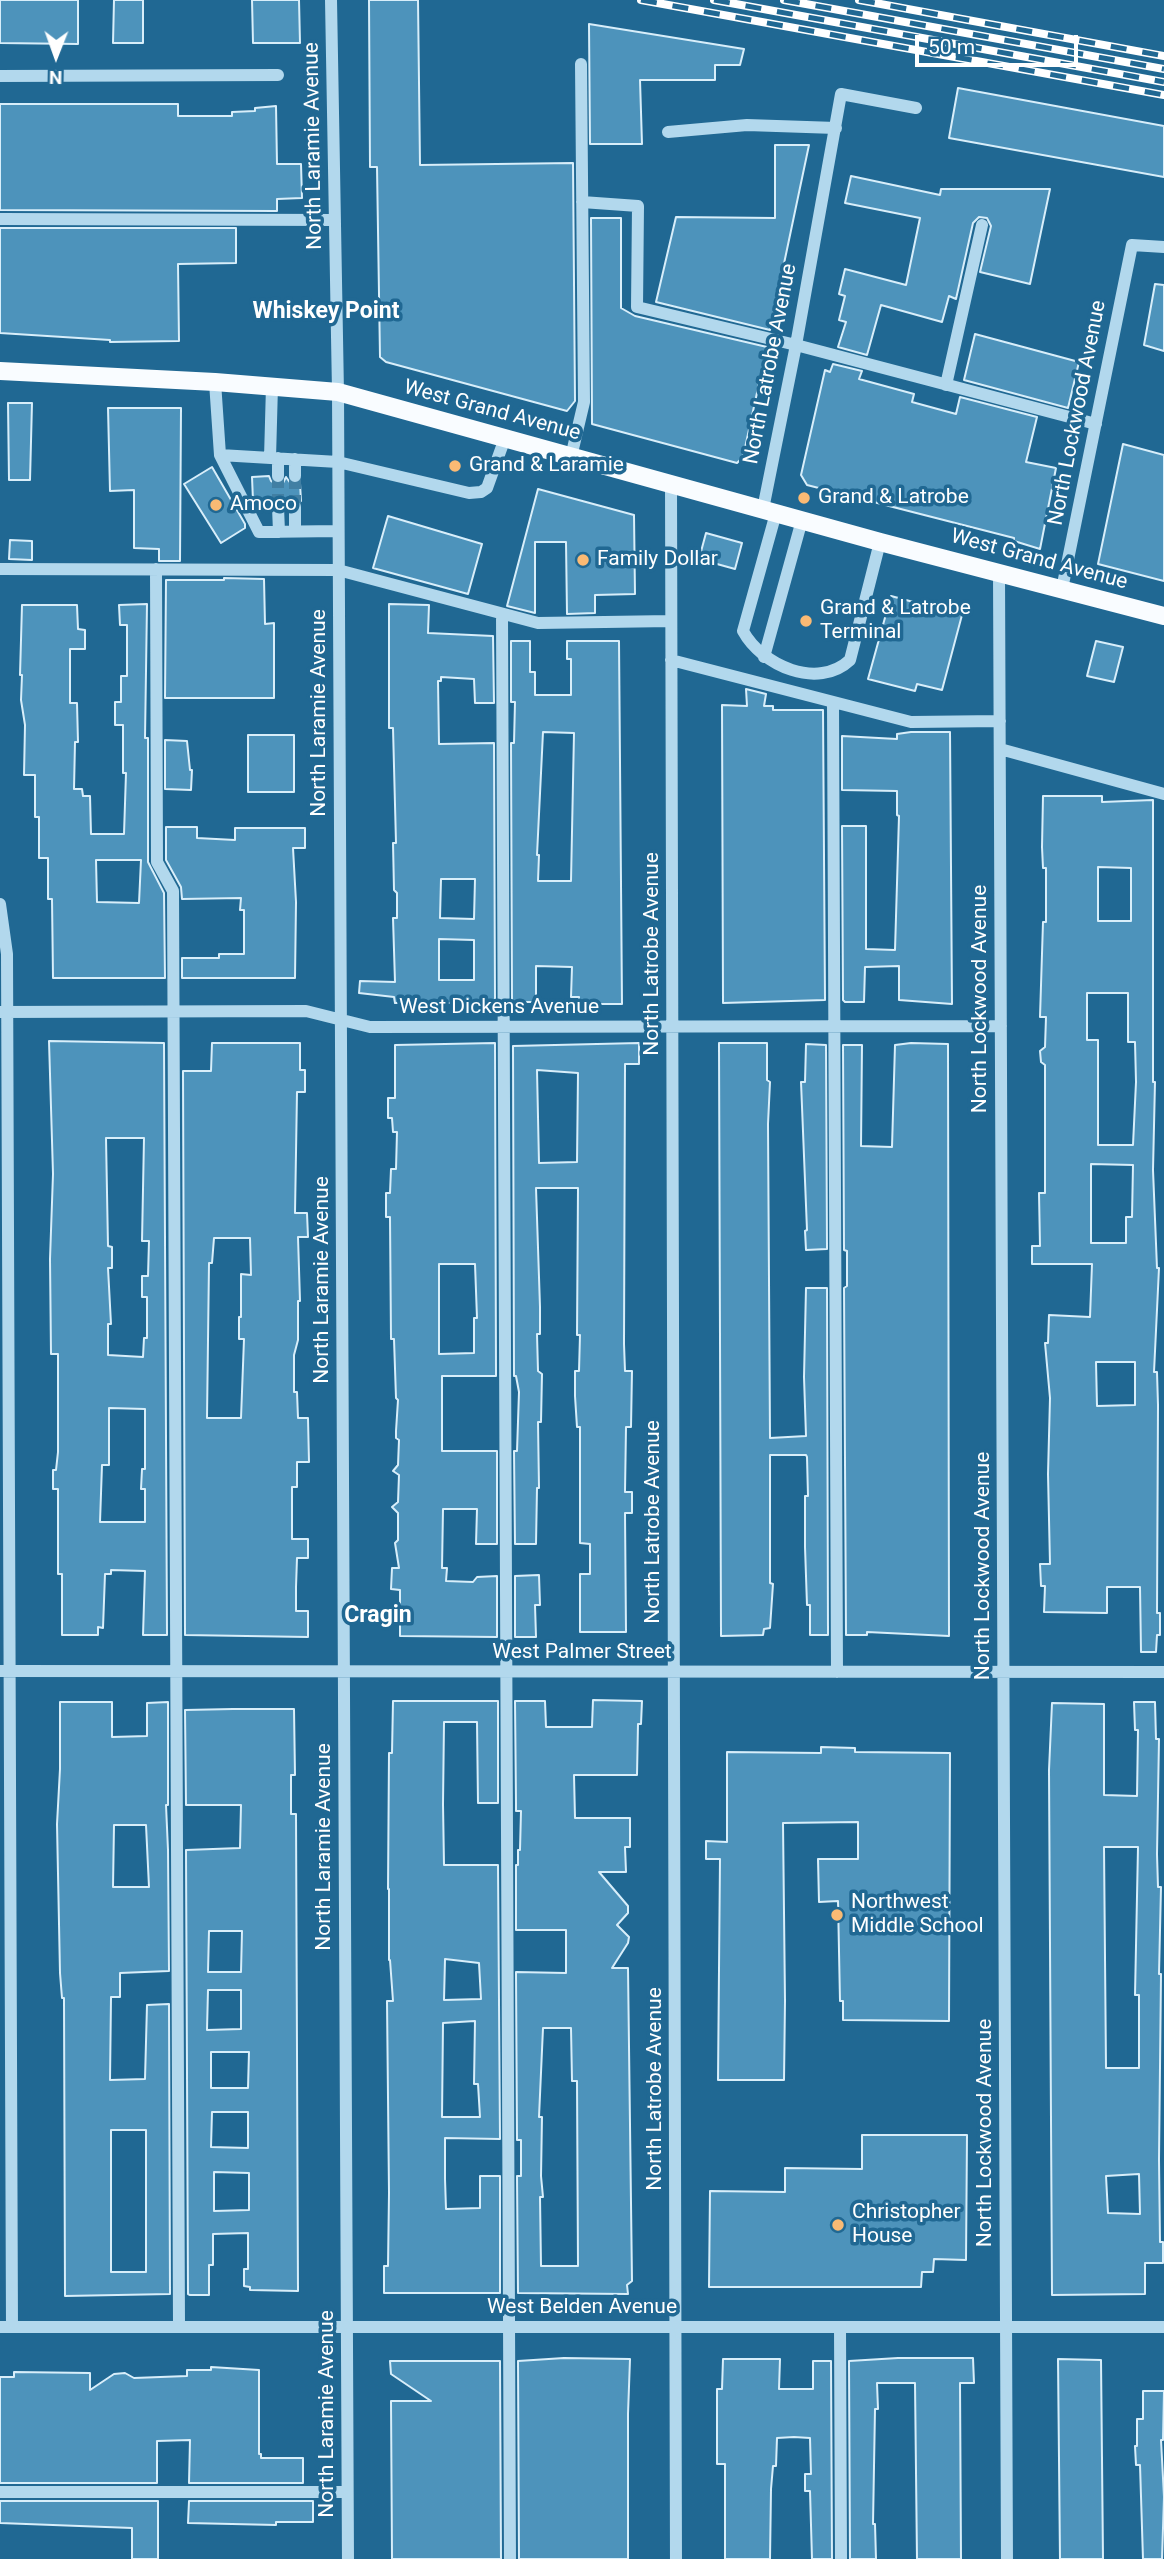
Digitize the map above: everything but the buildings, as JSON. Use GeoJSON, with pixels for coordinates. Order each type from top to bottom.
{"type":"FeatureCollection","features":[{"type":"Feature","properties":{"kind":"main road","name":"West Grand Avenue"},"geometry":{"type":"LineString","coordinates":[[0,371],[215,382],[338,392],[880,542],[1164,616]]}},
{"type":"Feature","properties":{"kind":"street","name":"North Laramie Avenue"},"geometry":{"type":"LineString","coordinates":[[331,0],[338,392],[348,2559]]}},
{"type":"Feature","properties":{"kind":"street"},"geometry":{"type":"LineString","coordinates":[[571,457],[584,402],[581,64]]}},
{"type":"Feature","properties":{"kind":"street"},"geometry":{"type":"LineString","coordinates":[[0,76],[278,75]]}},
{"type":"Feature","properties":{"kind":"street","name":"North Latrobe Avenue"},"geometry":{"type":"LineString","coordinates":[[764,657],[743,631],[770,511],[796,345],[841,94],[916,108]]}},
{"type":"Feature","properties":{"kind":"street"},"geometry":{"type":"LineString","coordinates":[[668,132],[747,125],[836,128]]}},
{"type":"Feature","properties":{"kind":"street"},"geometry":{"type":"LineString","coordinates":[[582,202],[638,206],[637,307],[796,345],[1096,424]]}},
{"type":"Feature","properties":{"kind":"street"},"geometry":{"type":"LineString","coordinates":[[0,219],[335,220]]}},
{"type":"Feature","properties":{"kind":"street"},"geometry":{"type":"LineString","coordinates":[[946,385],[982,225]]}},
{"type":"Feature","properties":{"kind":"street","name":"North Lockwood Avenue"},"geometry":{"type":"LineString","coordinates":[[1062,589],[1132,245],[1164,247]]}},
{"type":"Feature","properties":{"kind":"street"},"geometry":{"type":"LineString","coordinates":[[215,382],[220,456],[259,532],[338,531]]}},
{"type":"Feature","properties":{"kind":"street"},"geometry":{"type":"LineString","coordinates":[[272,386],[274,458],[278,476]]}},
{"type":"Feature","properties":{"kind":"street"},"geometry":{"type":"LineString","coordinates":[[220,456],[338,462],[469,493],[481,492],[487,488],[505,438]]}},
{"type":"Feature","properties":{"kind":"street"},"geometry":{"type":"LineString","coordinates":[[295,459],[295,476]]}},
{"type":"Feature","properties":{"kind":"street","name":"North Latrobe Avenue"},"geometry":{"type":"LineString","coordinates":[[671,484],[676,2559]]}},
{"type":"Feature","properties":{"kind":"street"},"geometry":{"type":"LineString","coordinates":[[278,507],[279,531]]}},
{"type":"Feature","properties":{"kind":"street"},"geometry":{"type":"LineString","coordinates":[[295,507],[295,531]]}},
{"type":"Feature","properties":{"kind":"street"},"geometry":{"type":"LineString","coordinates":[[802,520],[764,657],[781,667],[826,674],[839,670],[850,660],[880,542]]}},
{"type":"Feature","properties":{"kind":"street"},"geometry":{"type":"LineString","coordinates":[[0,569],[338,570],[538,623],[671,621]]}},
{"type":"Feature","properties":{"kind":"street"},"geometry":{"type":"LineString","coordinates":[[156,569],[158,862],[173,891],[179,2326]]}},
{"type":"Feature","properties":{"kind":"street","name":"North Lockwood Avenue"},"geometry":{"type":"LineString","coordinates":[[999,573],[1007,2559]]}},
{"type":"Feature","properties":{"kind":"street"},"geometry":{"type":"LineString","coordinates":[[502,614],[510,2559]]}},
{"type":"Feature","properties":{"kind":"street"},"geometry":{"type":"LineString","coordinates":[[671,660],[911,722],[1000,720]]}},
{"type":"Feature","properties":{"kind":"street"},"geometry":{"type":"LineString","coordinates":[[833,703],[837,1672]]}},
{"type":"Feature","properties":{"kind":"street"},"geometry":{"type":"LineString","coordinates":[[1000,749],[1164,794]]}},
{"type":"Feature","properties":{"kind":"street"},"geometry":{"type":"LineString","coordinates":[[0,904],[7,954],[4,1012],[6,2327]]}},
{"type":"Feature","properties":{"kind":"street","name":"West Dickens Avenue"},"geometry":{"type":"LineString","coordinates":[[4,1012],[306,1012],[370,1027],[1001,1026]]}},
{"type":"Feature","properties":{"kind":"street","name":"West Palmer Street"},"geometry":{"type":"LineString","coordinates":[[5,1671],[1164,1672]]}},
{"type":"Feature","properties":{"kind":"street","name":"West Belden Avenue"},"geometry":{"type":"LineString","coordinates":[[6,2327],[1164,2327]]}},
{"type":"Feature","properties":{"kind":"street"},"geometry":{"type":"LineString","coordinates":[[840,2327],[841,2559]]}},
{"type":"Feature","properties":{"kind":"street"},"geometry":{"type":"LineString","coordinates":[[0,2492],[347,2492]]}},
{"type":"Feature","properties":{"kind":"tunnel"},"geometry":{"type":"LineString","coordinates":[[278,476],[278,507]]}},
{"type":"Feature","properties":{"kind":"tunnel"},"geometry":{"type":"LineString","coordinates":[[295,476],[295,507]]}},
{"type":"Feature","properties":{"kind":"railway"},"geometry":{"type":"LineString","coordinates":[[641,0],[1164,95]]}},
{"type":"Feature","properties":{"kind":"railway"},"geometry":{"type":"LineString","coordinates":[[714,0],[1164,82]]}},
{"type":"Feature","properties":{"kind":"railway"},"geometry":{"type":"LineString","coordinates":[[784,0],[1164,69]]}},
{"type":"Feature","properties":{"kind":"railway"},"geometry":{"type":"LineString","coordinates":[[859,0],[1164,56]]}},
{"type":"Feature","properties":{"kind":"place","name":"Grand & Laramie"},"geometry":{"type":"Point","coordinates":[455,466]}},
{"type":"Feature","properties":{"kind":"place","name":"Grand & Latrobe"},"geometry":{"type":"Point","coordinates":[804,498]}},
{"type":"Feature","properties":{"kind":"place","name":"Amoco"},"geometry":{"type":"Point","coordinates":[216,505]}},
{"type":"Feature","properties":{"kind":"place","name":"Family Dollar"},"geometry":{"type":"Point","coordinates":[583,560]}},
{"type":"Feature","properties":{"kind":"place","name":"Grand & Latrobe Terminal"},"geometry":{"type":"Point","coordinates":[806,621]}},
{"type":"Feature","properties":{"kind":"place","name":"Northwest Middle School"},"geometry":{"type":"Point","coordinates":[837,1915]}},
{"type":"Feature","properties":{"kind":"place","name":"Christopher House"},"geometry":{"type":"Point","coordinates":[838,2225]}},
{"type":"Feature","properties":{"kind":"district","name":"Whiskey Point"},"geometry":{"type":"Point","coordinates":[326,312]}},
{"type":"Feature","properties":{"kind":"district","name":"Cragin"},"geometry":{"type":"Point","coordinates":[378,1616]}}]}
